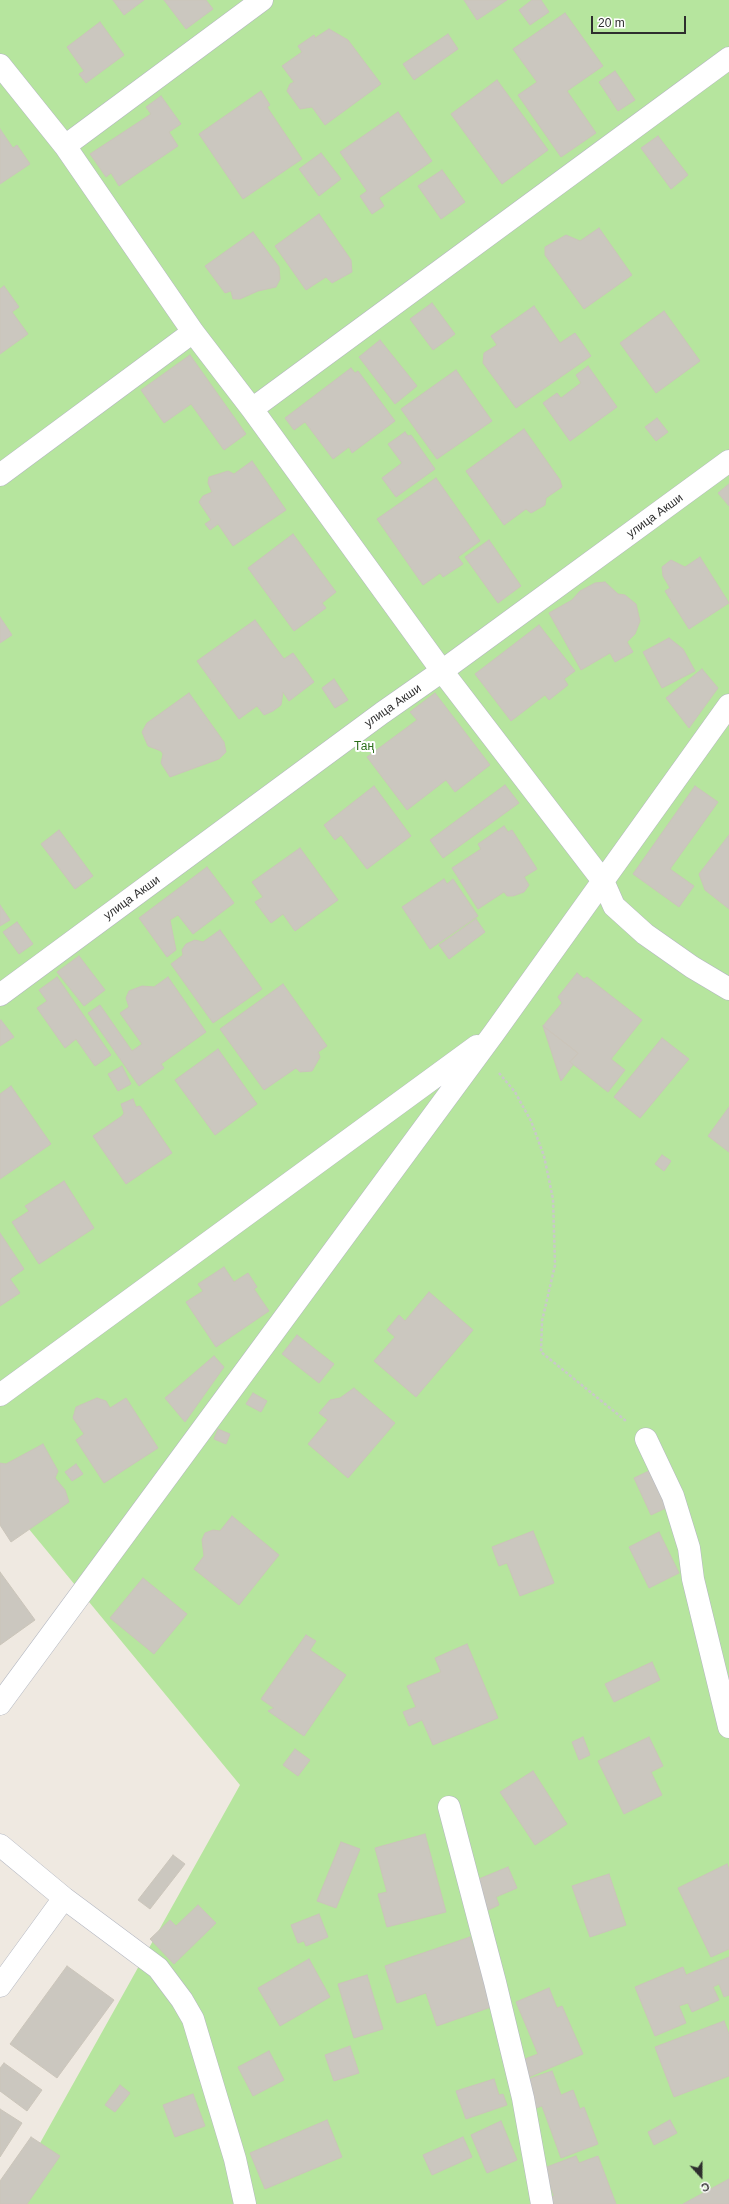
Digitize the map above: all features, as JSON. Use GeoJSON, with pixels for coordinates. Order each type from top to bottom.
{"type":"FeatureCollection","features":[{"type":"Feature","properties":{"kind":"street"},"geometry":{"type":"LineString","coordinates":[[65,146],[262,0]]}},
{"type":"Feature","properties":{"kind":"street"},"geometry":{"type":"LineString","coordinates":[[252,409],[729,58]]}},
{"type":"Feature","properties":{"kind":"street"},"geometry":{"type":"LineString","coordinates":[[0,65],[65,146],[193,332],[252,409],[442,671],[603,881],[614,906],[645,934],[692,967],[729,989]]}},
{"type":"Feature","properties":{"kind":"street"},"geometry":{"type":"LineString","coordinates":[[0,476],[193,332]]}},
{"type":"Feature","properties":{"kind":"street","name":"улица Акши"},"geometry":{"type":"LineString","coordinates":[[0,995],[376,718],[729,461]]}},
{"type":"Feature","properties":{"kind":"street"},"geometry":{"type":"LineString","coordinates":[[0,1704],[494,1033],[729,705]]}},
{"type":"Feature","properties":{"kind":"street"},"geometry":{"type":"LineString","coordinates":[[0,1395],[494,1033]]}},
{"type":"Feature","properties":{"kind":"street"},"geometry":{"type":"LineString","coordinates":[[646,1439],[673,1496],[689,1548],[693,1579],[729,1727]]}},
{"type":"Feature","properties":{"kind":"street"},"geometry":{"type":"LineString","coordinates":[[450,1807],[521,2090],[542,2204]]}},
{"type":"Feature","properties":{"kind":"street"},"geometry":{"type":"LineString","coordinates":[[0,1845],[64,1898],[158,1968],[182,2000],[193,2020],[235,2159],[245,2204]]}},
{"type":"Feature","properties":{"kind":"street"},"geometry":{"type":"LineString","coordinates":[[0,1986],[64,1898]]}},
{"type":"Feature","properties":{"kind":"path"},"geometry":{"type":"LineString","coordinates":[[494,1033],[499,1073],[515,1092],[531,1121],[544,1156],[553,1199],[555,1264],[542,1321],[540,1352],[646,1439]]}},
{"type":"Feature","properties":{"kind":"green space","name":"Таң"},"geometry":{"type":"Polygon","coordinates":[[[0,0],[729,0],[729,2204],[6,2204],[240,1785],[0,1494],[0,0]]]}},
{"type":"Feature","properties":{"kind":"building"},"geometry":{"type":"Polygon","coordinates":[[[113,0],[144,0],[124,15],[113,0]]]}},
{"type":"Feature","properties":{"kind":"building"},"geometry":{"type":"Polygon","coordinates":[[[164,0],[206,0],[213,9],[186,29],[164,0]]]}},
{"type":"Feature","properties":{"kind":"building"},"geometry":{"type":"Polygon","coordinates":[[[464,0],[507,0],[477,20],[464,0]]]}},
{"type":"Feature","properties":{"kind":"building"},"geometry":{"type":"Polygon","coordinates":[[[532,0],[541,0],[549,12],[530,25],[519,10],[532,0]]]}},
{"type":"Feature","properties":{"kind":"building"},"geometry":{"type":"Polygon","coordinates":[[[565,13],[603,66],[567,91],[596,133],[561,157],[518,95],[537,82],[513,49],[565,13]]]}},
{"type":"Feature","properties":{"kind":"building"},"geometry":{"type":"Polygon","coordinates":[[[100,22],[124,55],[86,83],[79,74],[84,71],[67,47],[100,22]]]}},
{"type":"Feature","properties":{"kind":"building"},"geometry":{"type":"Polygon","coordinates":[[[329,29],[348,40],[381,84],[325,125],[312,107],[300,109],[287,91],[290,84],[294,82],[282,66],[302,52],[298,46],[314,35],[315,38],[329,29]]]}},
{"type":"Feature","properties":{"kind":"building"},"geometry":{"type":"Polygon","coordinates":[[[448,34],[458,49],[414,80],[403,64],[448,34]]]}},
{"type":"Feature","properties":{"kind":"building"},"geometry":{"type":"Polygon","coordinates":[[[615,71],[635,100],[618,111],[599,82],[615,71]]]}},
{"type":"Feature","properties":{"kind":"building"},"geometry":{"type":"Polygon","coordinates":[[[497,80],[548,150],[502,184],[451,114],[497,80]]]}},
{"type":"Feature","properties":{"kind":"building"},"geometry":{"type":"Polygon","coordinates":[[[261,91],[270,105],[267,107],[302,159],[243,199],[199,134],[261,91]]]}},
{"type":"Feature","properties":{"kind":"building"},"geometry":{"type":"Polygon","coordinates":[[[161,96],[181,124],[169,132],[178,146],[119,186],[111,173],[106,177],[90,154],[151,114],[146,107],[161,96]]]}},
{"type":"Feature","properties":{"kind":"building"},"geometry":{"type":"Polygon","coordinates":[[[398,112],[432,161],[379,198],[384,206],[372,214],[360,196],[367,191],[340,152],[398,112]]]}},
{"type":"Feature","properties":{"kind":"building"},"geometry":{"type":"Polygon","coordinates":[[[0,129],[13,148],[17,145],[30,164],[0,184],[0,129]]]}},
{"type":"Feature","properties":{"kind":"building"},"geometry":{"type":"Polygon","coordinates":[[[658,136],[688,175],[671,189],[641,148],[658,136]]]}},
{"type":"Feature","properties":{"kind":"building"},"geometry":{"type":"Polygon","coordinates":[[[321,153],[341,179],[319,196],[299,169],[321,153]]]}},
{"type":"Feature","properties":{"kind":"building"},"geometry":{"type":"Polygon","coordinates":[[[442,170],[465,202],[441,219],[418,186],[442,170]]]}},
{"type":"Feature","properties":{"kind":"building"},"geometry":{"type":"Polygon","coordinates":[[[319,214],[351,260],[352,272],[332,283],[326,277],[306,290],[275,246],[319,214]]]}},
{"type":"Feature","properties":{"kind":"building"},"geometry":{"type":"Polygon","coordinates":[[[599,228],[632,275],[584,309],[545,255],[545,247],[566,235],[580,241],[599,228]]]}},
{"type":"Feature","properties":{"kind":"building"},"geometry":{"type":"Polygon","coordinates":[[[253,232],[279,267],[280,279],[276,287],[258,291],[240,299],[233,299],[231,291],[225,293],[205,266],[253,232]]]}},
{"type":"Feature","properties":{"kind":"building"},"geometry":{"type":"Polygon","coordinates":[[[4,286],[19,307],[12,312],[28,334],[0,354],[0,289],[4,286]]]}},
{"type":"Feature","properties":{"kind":"building"},"geometry":{"type":"Polygon","coordinates":[[[432,303],[455,334],[433,350],[410,319],[432,303]]]}},
{"type":"Feature","properties":{"kind":"building"},"geometry":{"type":"Polygon","coordinates":[[[534,306],[560,343],[575,333],[591,356],[516,408],[483,363],[484,353],[497,345],[491,336],[534,306]]]}},
{"type":"Feature","properties":{"kind":"building"},"geometry":{"type":"Polygon","coordinates":[[[664,311],[700,361],[656,393],[620,343],[664,311]]]}},
{"type":"Feature","properties":{"kind":"building"},"geometry":{"type":"Polygon","coordinates":[[[380,340],[417,386],[395,404],[359,357],[380,340]]]}},
{"type":"Feature","properties":{"kind":"building"},"geometry":{"type":"Polygon","coordinates":[[[190,355],[246,434],[224,450],[191,404],[164,423],[141,390],[190,355]]]}},
{"type":"Feature","properties":{"kind":"building"},"geometry":{"type":"Polygon","coordinates":[[[588,366],[617,407],[570,441],[543,403],[557,393],[561,398],[581,383],[576,375],[588,366]]]}},
{"type":"Feature","properties":{"kind":"building"},"geometry":{"type":"Polygon","coordinates":[[[351,368],[355,373],[358,371],[395,421],[352,453],[349,447],[333,459],[305,422],[294,430],[285,418],[351,368]]]}},
{"type":"Feature","properties":{"kind":"building"},"geometry":{"type":"Polygon","coordinates":[[[456,370],[492,421],[437,459],[401,409],[456,370]]]}},
{"type":"Feature","properties":{"kind":"building"},"geometry":{"type":"Polygon","coordinates":[[[657,418],[668,432],[656,441],[645,427],[657,418]]]}},
{"type":"Feature","properties":{"kind":"building"},"geometry":{"type":"Polygon","coordinates":[[[524,429],[560,480],[562,487],[546,498],[545,505],[531,513],[526,509],[504,525],[466,471],[524,429]]]}},
{"type":"Feature","properties":{"kind":"building"},"geometry":{"type":"Polygon","coordinates":[[[405,432],[408,436],[411,435],[435,469],[396,497],[382,478],[402,463],[388,444],[405,432]]]}},
{"type":"Feature","properties":{"kind":"building"},"geometry":{"type":"Polygon","coordinates":[[[252,461],[286,510],[233,546],[218,524],[210,530],[205,524],[211,520],[199,502],[203,496],[212,492],[208,483],[209,477],[228,471],[234,474],[252,461]]]}},
{"type":"Feature","properties":{"kind":"building"},"geometry":{"type":"Polygon","coordinates":[[[436,478],[480,541],[458,557],[463,564],[443,577],[440,573],[423,585],[377,519],[436,478]]]}},
{"type":"Feature","properties":{"kind":"building"},"geometry":{"type":"Polygon","coordinates":[[[729,484],[729,506],[718,493],[729,484]]]}},
{"type":"Feature","properties":{"kind":"building"},"geometry":{"type":"Polygon","coordinates":[[[293,534],[336,592],[322,603],[326,608],[294,631],[248,568],[293,534]]]}},
{"type":"Feature","properties":{"kind":"building"},"geometry":{"type":"Polygon","coordinates":[[[489,540],[521,586],[498,603],[465,557],[489,540]]]}},
{"type":"Feature","properties":{"kind":"building"},"geometry":{"type":"Polygon","coordinates":[[[700,557],[729,603],[689,629],[665,591],[670,588],[663,576],[662,567],[671,560],[685,567],[700,557]]]}},
{"type":"Feature","properties":{"kind":"building"},"geometry":{"type":"Polygon","coordinates":[[[605,582],[618,594],[625,595],[636,604],[640,621],[635,634],[627,642],[633,652],[615,662],[610,653],[581,670],[549,613],[572,600],[580,591],[595,583],[605,582]]]}},
{"type":"Feature","properties":{"kind":"building"},"geometry":{"type":"Polygon","coordinates":[[[0,617],[12,635],[0,643],[0,617]]]}},
{"type":"Feature","properties":{"kind":"building"},"geometry":{"type":"Polygon","coordinates":[[[255,620],[284,659],[293,653],[314,682],[289,701],[283,692],[281,705],[273,711],[264,715],[257,706],[239,719],[197,661],[255,620]]]}},
{"type":"Feature","properties":{"kind":"building"},"geometry":{"type":"Polygon","coordinates":[[[539,625],[575,671],[564,679],[568,685],[549,700],[545,695],[511,721],[475,674],[539,625]]]}},
{"type":"Feature","properties":{"kind":"building"},"geometry":{"type":"Polygon","coordinates":[[[669,638],[683,649],[695,671],[662,688],[643,652],[669,638]]]}},
{"type":"Feature","properties":{"kind":"building"},"geometry":{"type":"Polygon","coordinates":[[[702,669],[718,688],[689,728],[666,698],[702,669]]]}},
{"type":"Feature","properties":{"kind":"building"},"geometry":{"type":"Polygon","coordinates":[[[334,679],[348,700],[335,708],[322,688],[334,679]]]}},
{"type":"Feature","properties":{"kind":"building"},"geometry":{"type":"Polygon","coordinates":[[[189,693],[224,742],[226,752],[219,759],[170,777],[161,763],[163,754],[161,751],[148,746],[142,732],[147,723],[189,693]]]}},
{"type":"Feature","properties":{"kind":"building"},"geometry":{"type":"Polygon","coordinates":[[[435,693],[490,765],[455,792],[446,780],[407,810],[367,757],[417,720],[410,712],[435,693]]]}},
{"type":"Feature","properties":{"kind":"building"},"geometry":{"type":"Polygon","coordinates":[[[505,785],[519,803],[443,858],[430,840],[505,785]]]}},
{"type":"Feature","properties":{"kind":"building"},"geometry":{"type":"Polygon","coordinates":[[[374,786],[411,836],[367,869],[341,835],[335,840],[324,825],[374,786]]]}},
{"type":"Feature","properties":{"kind":"building"},"geometry":{"type":"Polygon","coordinates":[[[695,786],[718,802],[670,869],[694,886],[679,907],[633,874],[695,786]]]}},
{"type":"Feature","properties":{"kind":"building"},"geometry":{"type":"Polygon","coordinates":[[[504,826],[508,832],[512,830],[537,869],[524,877],[529,885],[524,892],[513,896],[507,896],[504,892],[478,909],[452,868],[481,849],[478,844],[504,826]]]}},
{"type":"Feature","properties":{"kind":"building"},"geometry":{"type":"Polygon","coordinates":[[[59,830],[93,876],[75,889],[41,844],[59,830]]]}},
{"type":"Feature","properties":{"kind":"building"},"geometry":{"type":"Polygon","coordinates":[[[729,835],[729,909],[705,890],[699,874],[729,835]]]}},
{"type":"Feature","properties":{"kind":"building"},"geometry":{"type":"Polygon","coordinates":[[[300,848],[338,900],[295,931],[283,914],[271,923],[255,902],[263,897],[252,882],[300,848]]]}},
{"type":"Feature","properties":{"kind":"building"},"geometry":{"type":"Polygon","coordinates":[[[207,867],[234,903],[193,934],[178,915],[170,920],[176,950],[167,957],[139,918],[207,867]]]}},
{"type":"Feature","properties":{"kind":"building"},"geometry":{"type":"Polygon","coordinates":[[[444,879],[447,884],[453,879],[478,916],[430,949],[402,907],[444,879]]]}},
{"type":"Feature","properties":{"kind":"building"},"geometry":{"type":"Polygon","coordinates":[[[0,905],[10,920],[0,926],[0,905]]]}},
{"type":"Feature","properties":{"kind":"building"},"geometry":{"type":"Polygon","coordinates":[[[476,919],[485,932],[449,959],[439,945],[476,919]]]}},
{"type":"Feature","properties":{"kind":"building"},"geometry":{"type":"Polygon","coordinates":[[[17,922],[33,944],[19,954],[3,932],[17,922]]]}},
{"type":"Feature","properties":{"kind":"building"},"geometry":{"type":"Polygon","coordinates":[[[220,930],[262,989],[213,1023],[171,964],[183,955],[182,950],[186,944],[195,940],[203,942],[220,930]]]}},
{"type":"Feature","properties":{"kind":"building"},"geometry":{"type":"Polygon","coordinates":[[[79,956],[105,990],[84,1006],[57,972],[79,956]]]}},
{"type":"Feature","properties":{"kind":"building"},"geometry":{"type":"Polygon","coordinates":[[[577,973],[584,979],[587,977],[642,1020],[611,1059],[625,1070],[608,1092],[570,1062],[578,1053],[543,1026],[562,1003],[558,997],[577,973]]]}},
{"type":"Feature","properties":{"kind":"building"},"geometry":{"type":"Polygon","coordinates":[[[57,977],[111,1055],[95,1066],[76,1039],[65,1048],[37,1008],[47,1001],[39,990],[57,977]]]}},
{"type":"Feature","properties":{"kind":"building"},"geometry":{"type":"Polygon","coordinates":[[[168,977],[206,1032],[161,1064],[164,1068],[139,1086],[88,1013],[100,1005],[132,1051],[142,1044],[120,1013],[129,1007],[126,998],[129,991],[142,986],[154,987],[168,977]]]}},
{"type":"Feature","properties":{"kind":"building"},"geometry":{"type":"Polygon","coordinates":[[[283,984],[327,1046],[318,1052],[320,1057],[312,1071],[300,1072],[296,1068],[264,1090],[220,1029],[283,984]]]}},
{"type":"Feature","properties":{"kind":"building"},"geometry":{"type":"Polygon","coordinates":[[[1,1020],[14,1037],[0,1046],[0,1021],[1,1020]]]}},
{"type":"Feature","properties":{"kind":"building"},"geometry":{"type":"Polygon","coordinates":[[[543,1026],[578,1053],[570,1062],[573,1065],[561,1081],[543,1026]]]}},
{"type":"Feature","properties":{"kind":"building"},"geometry":{"type":"Polygon","coordinates":[[[662,1038],[689,1059],[640,1118],[614,1097],[662,1038]]]}},
{"type":"Feature","properties":{"kind":"building"},"geometry":{"type":"Polygon","coordinates":[[[218,1049],[257,1104],[215,1135],[175,1080],[218,1049]]]}},
{"type":"Feature","properties":{"kind":"building"},"geometry":{"type":"Polygon","coordinates":[[[122,1066],[131,1084],[118,1091],[108,1074],[122,1066]]]}},
{"type":"Feature","properties":{"kind":"building"},"geometry":{"type":"Polygon","coordinates":[[[11,1086],[51,1144],[0,1179],[0,1094],[11,1086]]]}},
{"type":"Feature","properties":{"kind":"building"},"geometry":{"type":"Polygon","coordinates":[[[133,1099],[136,1107],[140,1106],[172,1153],[126,1184],[93,1136],[122,1116],[124,1113],[121,1104],[133,1099]]]}},
{"type":"Feature","properties":{"kind":"building"},"geometry":{"type":"Polygon","coordinates":[[[729,1107],[729,1152],[708,1136],[729,1107]]]}},
{"type":"Feature","properties":{"kind":"building"},"geometry":{"type":"Polygon","coordinates":[[[662,1155],[671,1161],[664,1171],[655,1164],[662,1155]]]}},
{"type":"Feature","properties":{"kind":"building"},"geometry":{"type":"Polygon","coordinates":[[[64,1181],[94,1228],[39,1264],[12,1222],[29,1211],[25,1206],[64,1181]]]}},
{"type":"Feature","properties":{"kind":"building"},"geometry":{"type":"Polygon","coordinates":[[[0,1233],[24,1269],[10,1279],[20,1293],[0,1306],[0,1233]]]}},
{"type":"Feature","properties":{"kind":"building"},"geometry":{"type":"Polygon","coordinates":[[[224,1267],[234,1282],[248,1273],[257,1287],[254,1289],[269,1311],[216,1347],[186,1302],[203,1291],[198,1284],[224,1267]]]}},
{"type":"Feature","properties":{"kind":"building"},"geometry":{"type":"Polygon","coordinates":[[[429,1292],[473,1330],[416,1397],[374,1361],[395,1337],[387,1330],[399,1315],[405,1321],[429,1292]]]}},
{"type":"Feature","properties":{"kind":"building"},"geometry":{"type":"Polygon","coordinates":[[[297,1335],[334,1364],[319,1383],[282,1354],[297,1335]]]}},
{"type":"Feature","properties":{"kind":"building"},"geometry":{"type":"Polygon","coordinates":[[[214,1356],[224,1367],[185,1422],[165,1398],[214,1356]]]}},
{"type":"Feature","properties":{"kind":"building"},"geometry":{"type":"Polygon","coordinates":[[[354,1388],[395,1423],[348,1478],[308,1444],[328,1420],[319,1413],[330,1400],[340,1398],[354,1388]]]}},
{"type":"Feature","properties":{"kind":"building"},"geometry":{"type":"Polygon","coordinates":[[[253,1393],[267,1401],[261,1412],[246,1404],[253,1393]]]}},
{"type":"Feature","properties":{"kind":"building"},"geometry":{"type":"Polygon","coordinates":[[[97,1398],[106,1401],[110,1408],[126,1398],[158,1448],[104,1483],[76,1440],[84,1434],[73,1418],[76,1407],[97,1398]]]}},
{"type":"Feature","properties":{"kind":"building"},"geometry":{"type":"Polygon","coordinates":[[[218,1429],[230,1434],[226,1444],[214,1439],[218,1429]]]}},
{"type":"Feature","properties":{"kind":"building"},"geometry":{"type":"Polygon","coordinates":[[[43,1444],[58,1471],[55,1478],[65,1490],[69,1502],[11,1542],[0,1525],[0,1463],[6,1464],[43,1444]]]}},
{"type":"Feature","properties":{"kind":"building"},"geometry":{"type":"Polygon","coordinates":[[[76,1464],[83,1474],[72,1481],[65,1472],[76,1464]]]}},
{"type":"Feature","properties":{"kind":"building"},"geometry":{"type":"Polygon","coordinates":[[[651,1470],[668,1507],[651,1515],[634,1478],[651,1470]]]}},
{"type":"Feature","properties":{"kind":"building"},"geometry":{"type":"Polygon","coordinates":[[[232,1516],[279,1555],[239,1605],[194,1569],[204,1556],[202,1540],[205,1533],[213,1530],[220,1531],[232,1516]]]}},
{"type":"Feature","properties":{"kind":"building"},"geometry":{"type":"Polygon","coordinates":[[[533,1531],[554,1583],[520,1596],[507,1563],[499,1566],[492,1547],[533,1531]]]}},
{"type":"Feature","properties":{"kind":"building"},"geometry":{"type":"Polygon","coordinates":[[[659,1532],[679,1573],[649,1588],[629,1547],[659,1532]]]}},
{"type":"Feature","properties":{"kind":"building"},"geometry":{"type":"Polygon","coordinates":[[[0,1572],[35,1620],[0,1645],[0,1572]]]}},
{"type":"Feature","properties":{"kind":"building"},"geometry":{"type":"Polygon","coordinates":[[[143,1578],[187,1614],[154,1654],[110,1618],[143,1578]]]}},
{"type":"Feature","properties":{"kind":"building"},"geometry":{"type":"Polygon","coordinates":[[[306,1635],[316,1641],[310,1650],[346,1675],[304,1736],[268,1711],[274,1708],[261,1699],[306,1635]]]}},
{"type":"Feature","properties":{"kind":"building"},"geometry":{"type":"Polygon","coordinates":[[[467,1644],[498,1718],[433,1745],[422,1720],[409,1726],[403,1712],[416,1707],[407,1686],[441,1672],[435,1658],[467,1644]]]}},
{"type":"Feature","properties":{"kind":"building"},"geometry":{"type":"Polygon","coordinates":[[[652,1662],[660,1680],[614,1702],[605,1684],[652,1662]]]}},
{"type":"Feature","properties":{"kind":"building"},"geometry":{"type":"Polygon","coordinates":[[[583,1737],[590,1755],[579,1760],[572,1742],[583,1737]]]}},
{"type":"Feature","properties":{"kind":"building"},"geometry":{"type":"Polygon","coordinates":[[[649,1737],[663,1766],[651,1772],[662,1795],[624,1814],[598,1761],[649,1737]]]}},
{"type":"Feature","properties":{"kind":"building"},"geometry":{"type":"Polygon","coordinates":[[[295,1749],[310,1760],[298,1776],[283,1765],[295,1749]]]}},
{"type":"Feature","properties":{"kind":"building"},"geometry":{"type":"Polygon","coordinates":[[[533,1771],[567,1824],[535,1845],[500,1792],[533,1771]]]}},
{"type":"Feature","properties":{"kind":"building"},"geometry":{"type":"Polygon","coordinates":[[[425,1834],[446,1912],[387,1927],[378,1894],[387,1892],[375,1848],[425,1834]]]}},
{"type":"Feature","properties":{"kind":"building"},"geometry":{"type":"Polygon","coordinates":[[[341,1842],[360,1849],[336,1908],[317,1901],[341,1842]]]}},
{"type":"Feature","properties":{"kind":"building"},"geometry":{"type":"Polygon","coordinates":[[[173,1855],[185,1864],[150,1909],[138,1900],[173,1855]]]}},
{"type":"Feature","properties":{"kind":"building"},"geometry":{"type":"Polygon","coordinates":[[[727,1864],[729,1869],[729,1949],[711,1957],[678,1888],[727,1864]]]}},
{"type":"Feature","properties":{"kind":"building"},"geometry":{"type":"Polygon","coordinates":[[[508,1867],[517,1888],[496,1897],[499,1905],[486,1911],[474,1881],[508,1867]]]}},
{"type":"Feature","properties":{"kind":"building"},"geometry":{"type":"Polygon","coordinates":[[[609,1874],[626,1925],[590,1937],[572,1886],[609,1874]]]}},
{"type":"Feature","properties":{"kind":"building"},"geometry":{"type":"Polygon","coordinates":[[[198,1905],[216,1923],[174,1964],[150,1939],[170,1920],[176,1926],[198,1905]]]}},
{"type":"Feature","properties":{"kind":"building"},"geometry":{"type":"Polygon","coordinates":[[[319,1914],[328,1937],[306,1946],[304,1941],[298,1943],[291,1925],[319,1914]]]}},
{"type":"Feature","properties":{"kind":"building"},"geometry":{"type":"Polygon","coordinates":[[[470,1937],[494,2006],[437,2026],[426,1993],[397,2003],[385,1966],[470,1937]]]}},
{"type":"Feature","properties":{"kind":"building"},"geometry":{"type":"Polygon","coordinates":[[[729,1957],[729,1995],[724,1997],[719,1984],[713,1987],[719,2000],[692,2012],[688,2003],[679,2006],[686,2023],[655,2036],[635,1987],[683,1967],[686,1975],[729,1957]]]}},
{"type":"Feature","properties":{"kind":"building"},"geometry":{"type":"Polygon","coordinates":[[[309,1959],[330,1997],[280,2026],[258,1988],[309,1959]]]}},
{"type":"Feature","properties":{"kind":"building"},"geometry":{"type":"Polygon","coordinates":[[[67,1966],[114,2000],[57,2078],[10,2044],[67,1966]]]}},
{"type":"Feature","properties":{"kind":"building"},"geometry":{"type":"Polygon","coordinates":[[[367,1975],[383,2029],[354,2038],[338,1984],[367,1975]]]}},
{"type":"Feature","properties":{"kind":"building"},"geometry":{"type":"Polygon","coordinates":[[[549,1988],[557,2008],[562,2006],[583,2054],[529,2077],[522,2060],[538,2054],[516,2002],[549,1988]]]}},
{"type":"Feature","properties":{"kind":"building"},"geometry":{"type":"Polygon","coordinates":[[[724,2021],[729,2034],[729,2076],[674,2097],[655,2047],[724,2021]]]}},
{"type":"Feature","properties":{"kind":"building"},"geometry":{"type":"Polygon","coordinates":[[[350,2046],[359,2073],[334,2081],[325,2055],[350,2046]]]}},
{"type":"Feature","properties":{"kind":"building"},"geometry":{"type":"Polygon","coordinates":[[[269,2051],[284,2080],[253,2096],[238,2067],[269,2051]]]}},
{"type":"Feature","properties":{"kind":"building"},"geometry":{"type":"Polygon","coordinates":[[[4,2063],[42,2090],[27,2111],[0,2091],[0,2068],[4,2063]]]}},
{"type":"Feature","properties":{"kind":"building"},"geometry":{"type":"Polygon","coordinates":[[[552,2071],[561,2095],[573,2090],[580,2109],[584,2107],[598,2144],[561,2158],[542,2106],[536,2108],[526,2080],[552,2071]]]}},
{"type":"Feature","properties":{"kind":"building"},"geometry":{"type":"Polygon","coordinates":[[[494,2079],[499,2095],[503,2094],[507,2105],[466,2119],[456,2091],[494,2079]]]}},
{"type":"Feature","properties":{"kind":"building"},"geometry":{"type":"Polygon","coordinates":[[[120,2085],[130,2093],[115,2112],[105,2105],[120,2085]]]}},
{"type":"Feature","properties":{"kind":"building"},"geometry":{"type":"Polygon","coordinates":[[[193,2094],[205,2126],[175,2137],[163,2105],[193,2094]]]}},
{"type":"Feature","properties":{"kind":"building"},"geometry":{"type":"Polygon","coordinates":[[[0,2109],[22,2123],[0,2157],[0,2109]]]}},
{"type":"Feature","properties":{"kind":"building"},"geometry":{"type":"Polygon","coordinates":[[[327,2120],[342,2157],[265,2189],[250,2153],[327,2120]]]}},
{"type":"Feature","properties":{"kind":"building"},"geometry":{"type":"Polygon","coordinates":[[[670,2120],[677,2133],[654,2145],[648,2132],[670,2120]]]}},
{"type":"Feature","properties":{"kind":"building"},"geometry":{"type":"Polygon","coordinates":[[[501,2121],[517,2160],[487,2173],[471,2135],[501,2121]]]}},
{"type":"Feature","properties":{"kind":"building"},"geometry":{"type":"Polygon","coordinates":[[[31,2137],[60,2156],[27,2204],[0,2204],[0,2181],[31,2137]]]}},
{"type":"Feature","properties":{"kind":"building"},"geometry":{"type":"Polygon","coordinates":[[[463,2137],[472,2157],[432,2175],[423,2155],[463,2137]]]}},
{"type":"Feature","properties":{"kind":"building"},"geometry":{"type":"Polygon","coordinates":[[[576,2156],[579,2163],[598,2156],[616,2204],[550,2204],[547,2198],[554,2196],[544,2168],[576,2156]]]}},
{"type":"Feature","properties":{"kind":"building"},"geometry":{"type":"Polygon","coordinates":[[[729,2179],[729,2204],[683,2204],[729,2179]]]}}]}
